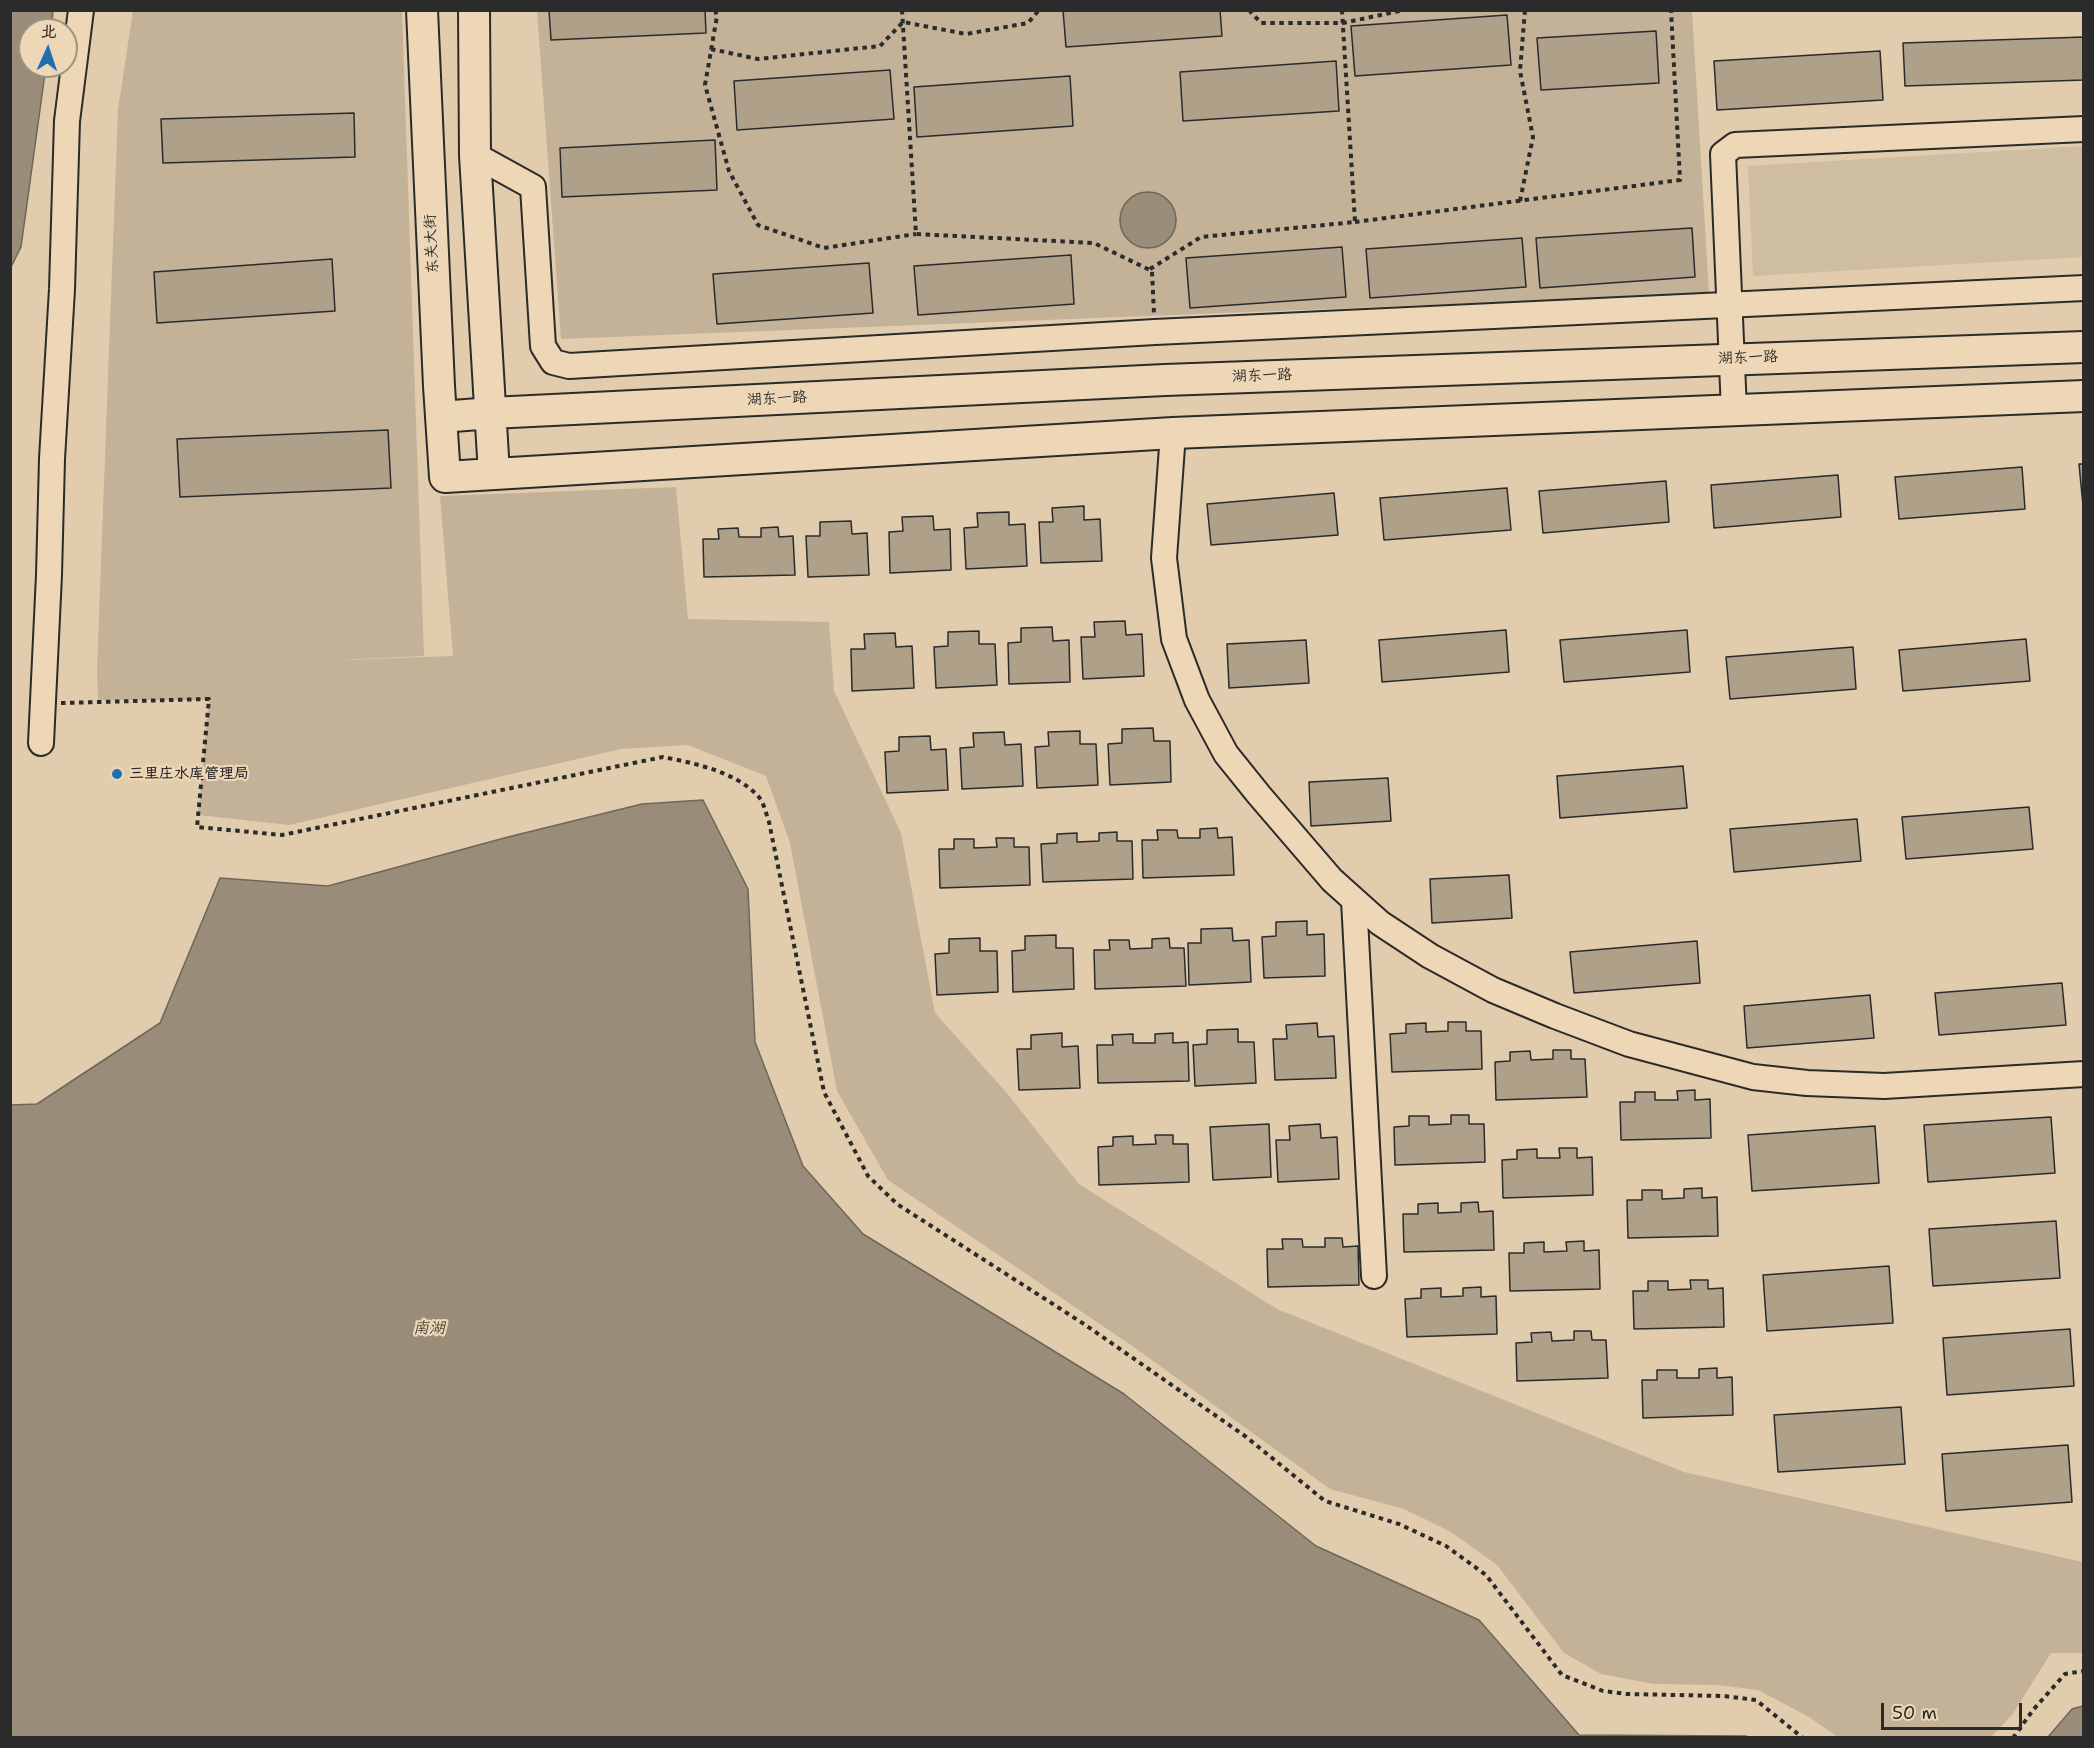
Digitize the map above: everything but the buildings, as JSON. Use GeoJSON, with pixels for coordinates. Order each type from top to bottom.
{"type":"FeatureCollection","features":[{"type":"Feature","properties":{"kind":"main road","name":"东关大街"},"geometry":{"type":"LineString","coordinates":[[422,10],[445,477],[495,474]]}},
{"type":"Feature","properties":{"kind":"main road"},"geometry":{"type":"LineString","coordinates":[[474,10],[475,155],[495,474],[1173,433],[2084,396]]}},
{"type":"Feature","properties":{"kind":"main road","name":"湖东一路"},"geometry":{"type":"LineString","coordinates":[[441,417],[1188,379],[2084,347]]}},
{"type":"Feature","properties":{"kind":"street"},"geometry":{"type":"LineString","coordinates":[[41,743],[52,459],[62,289],[67,121],[81,10]]}},
{"type":"Feature","properties":{"kind":"street"},"geometry":{"type":"LineString","coordinates":[[1734,411],[1723,154],[1735,145],[2084,129]]}},
{"type":"Feature","properties":{"kind":"street"},"geometry":{"type":"LineString","coordinates":[[475,155],[533,187],[543,346],[553,362],[569,366],[1155,332],[2084,288]]}},
{"type":"Feature","properties":{"kind":"street"},"geometry":{"type":"LineString","coordinates":[[1173,433],[1164,558],[1174,639],[1197,700],[1226,754],[1332,880],[1380,923],[1430,956],[1493,990],[1555,1016],[1629,1044],[1753,1077],[1807,1083],[1884,1086],[2084,1074]]}},
{"type":"Feature","properties":{"kind":"street"},"geometry":{"type":"LineString","coordinates":[[1354,900],[1374,1276]]}},
{"type":"Feature","properties":{"kind":"path"},"geometry":{"type":"LineString","coordinates":[[715,10],[717,16],[705,85],[729,171],[758,225],[824,248],[916,234],[1094,243],[1152,271],[1155,332]]}},
{"type":"Feature","properties":{"kind":"path"},"geometry":{"type":"LineString","coordinates":[[902,10],[916,234]]}},
{"type":"Feature","properties":{"kind":"path"},"geometry":{"type":"LineString","coordinates":[[903,22],[966,34],[1028,23],[1039,10]]}},
{"type":"Feature","properties":{"kind":"path"},"geometry":{"type":"LineString","coordinates":[[1249,10],[1261,22],[1343,23],[1404,10]]}},
{"type":"Feature","properties":{"kind":"path"},"geometry":{"type":"LineString","coordinates":[[1342,10],[1355,222]]}},
{"type":"Feature","properties":{"kind":"path"},"geometry":{"type":"LineString","coordinates":[[1520,201],[1533,137],[1520,70],[1525,10]]}},
{"type":"Feature","properties":{"kind":"path"},"geometry":{"type":"LineString","coordinates":[[1558,10],[1572,10]]}},
{"type":"Feature","properties":{"kind":"path"},"geometry":{"type":"LineString","coordinates":[[1150,270],[1201,237],[1355,222],[1680,180],[1671,10]]}},
{"type":"Feature","properties":{"kind":"path"},"geometry":{"type":"LineString","coordinates":[[711,49],[758,59],[880,46],[903,22]]}},
{"type":"Feature","properties":{"kind":"path"},"geometry":{"type":"LineString","coordinates":[[42,703],[209,699],[197,827],[282,835],[663,757],[702,764],[741,783],[760,797],[768,822],[824,1092],[868,1176],[897,1204],[1084,1324],[1235,1430],[1325,1501],[1399,1524],[1446,1546],[1486,1575],[1562,1675],[1603,1691],[1627,1694],[1724,1696],[1756,1700],[1803,1737]]}},
{"type":"Feature","properties":{"kind":"path"},"geometry":{"type":"LineString","coordinates":[[2013,1737],[2065,1674],[2084,1671]]}},
{"type":"Feature","properties":{"kind":"shaded area"},"geometry":{"type":"Polygon","coordinates":[[[133,11],[402,11],[424,656],[318,661],[453,656],[440,496],[676,487],[688,619],[829,622],[834,691],[901,833],[935,1013],[1006,1092],[1079,1184],[1277,1309],[1684,1472],[2083,1562],[2083,1653],[2051,1653],[2012,1715],[1990,1738],[1838,1737],[1809,1717],[1758,1690],[1718,1685],[1654,1684],[1601,1674],[1564,1653],[1497,1565],[1451,1532],[1404,1509],[1330,1489],[1138,1350],[888,1180],[837,1091],[790,843],[766,776],[688,745],[621,749],[289,825],[198,815],[209,700],[98,700],[97,670],[118,109],[133,11]]]}},
{"type":"Feature","properties":{"kind":"shaded area"},"geometry":{"type":"Polygon","coordinates":[[[537,11],[1692,11],[1709,294],[561,339],[537,11]]]}},
{"type":"Feature","properties":{"kind":"shaded area"},"geometry":{"type":"Polygon","coordinates":[[[2083,146],[2083,257],[1753,276],[1748,166],[2083,146]]]}},
{"type":"Feature","properties":{"kind":"water"},"geometry":{"type":"Polygon","coordinates":[[[11,10],[53,11],[52,18],[18,18],[18,78],[44,78],[21,247],[11,267],[11,10]]]}},
{"type":"Feature","properties":{"kind":"water"},"geometry":{"type":"Polygon","coordinates":[[[1142,192],[1154,192],[1164,196],[1172,204],[1176,220],[1172,236],[1164,244],[1154,248],[1142,248],[1132,244],[1124,236],[1120,226],[1120,214],[1124,204],[1132,196],[1142,192]]]}},
{"type":"Feature","properties":{"kind":"water","name":"南湖"},"geometry":{"type":"Polygon","coordinates":[[[703,800],[748,889],[755,1042],[803,1166],[863,1234],[1124,1394],[1316,1546],[1479,1620],[1579,1735],[1748,1737],[11,1737],[11,1105],[37,1104],[160,1023],[220,878],[328,886],[508,837],[642,804],[703,800]]]}},
{"type":"Feature","properties":{"kind":"water"},"geometry":{"type":"Polygon","coordinates":[[[2083,1706],[2083,1737],[2048,1737],[2072,1709],[2083,1706]]]}},
{"type":"Feature","properties":{"kind":"place","name":"三里庄水库管理局"},"geometry":{"type":"Point","coordinates":[117,774]}}]}
